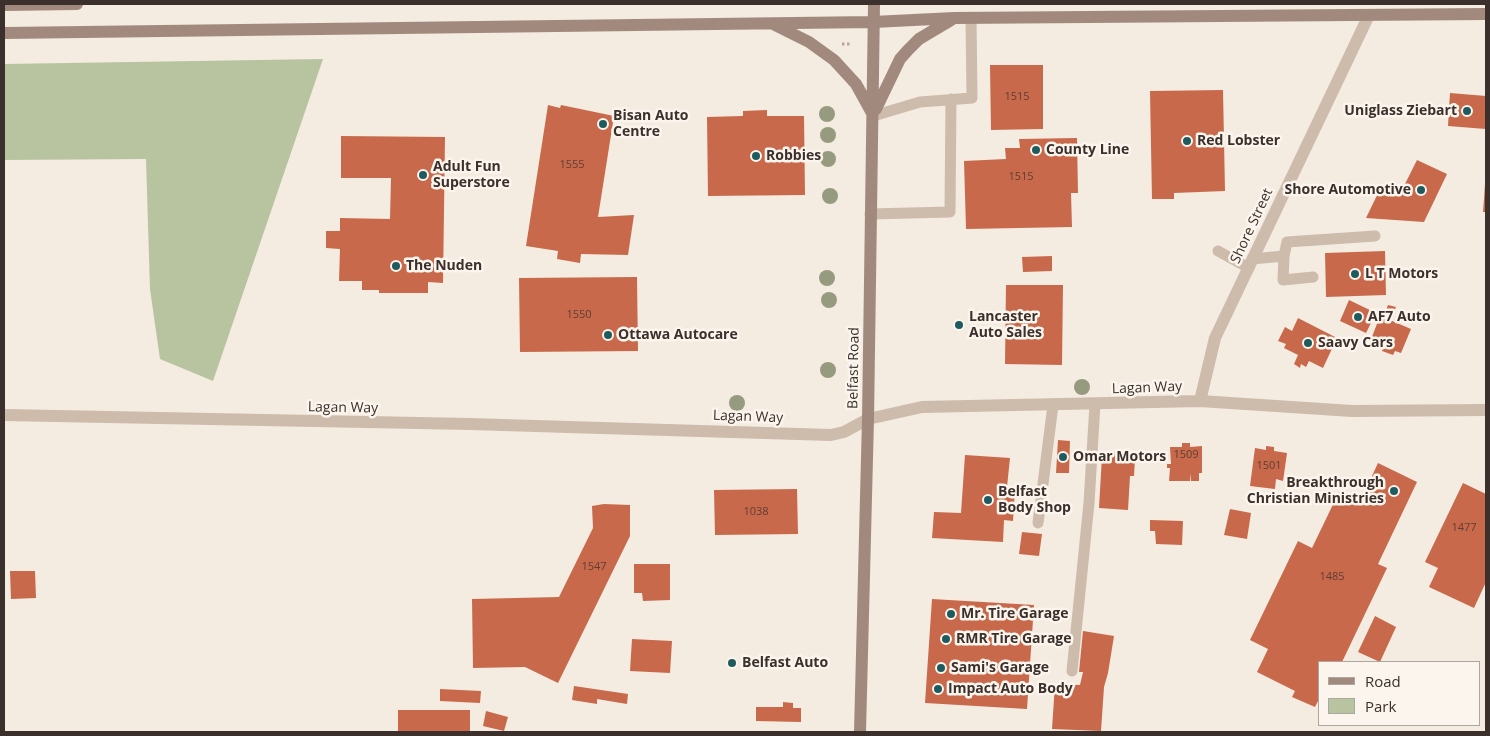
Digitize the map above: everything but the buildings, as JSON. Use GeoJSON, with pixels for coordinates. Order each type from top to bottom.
{"type":"FeatureCollection","features":[{"type":"Feature","properties":{"kind":"main road"},"geometry":{"type":"LineString","coordinates":[[4,5],[77,4]]}},
{"type":"Feature","properties":{"kind":"main road","name":"Belfast Road"},"geometry":{"type":"LineString","coordinates":[[860,732],[868,419],[874,4]]}},
{"type":"Feature","properties":{"kind":"main road"},"geometry":{"type":"LineString","coordinates":[[4,32],[873,22],[954,18],[1486,14]]}},
{"type":"Feature","properties":{"kind":"main road"},"geometry":{"type":"LineString","coordinates":[[873,116],[882,92],[908,50],[919,39],[954,18]]}},
{"type":"Feature","properties":{"kind":"main road"},"geometry":{"type":"LineString","coordinates":[[771,23],[809,42],[834,60],[856,84],[873,116]]}},
{"type":"Feature","properties":{"kind":"street","name":"Shore Street"},"geometry":{"type":"LineString","coordinates":[[1200,401],[1215,338],[1369,15]]}},
{"type":"Feature","properties":{"kind":"street","name":"Lagan Way"},"geometry":{"type":"LineString","coordinates":[[4,415],[470,424],[832,434],[844,432],[868,419],[922,407],[1200,401],[1352,411],[1486,410]]}},
{"type":"Feature","properties":{"kind":"lane"},"geometry":{"type":"LineString","coordinates":[[873,116],[920,102],[972,98],[971,18]]}},
{"type":"Feature","properties":{"kind":"lane"},"geometry":{"type":"LineString","coordinates":[[870,214],[950,212],[951,99]]}},
{"type":"Feature","properties":{"kind":"lane"},"geometry":{"type":"LineString","coordinates":[[1313,277],[1283,280],[1284,256],[1287,242],[1376,236]]}},
{"type":"Feature","properties":{"kind":"lane"},"geometry":{"type":"LineString","coordinates":[[1218,251],[1250,263],[1284,256]]}},
{"type":"Feature","properties":{"kind":"lane"},"geometry":{"type":"LineString","coordinates":[[1072,672],[1089,503],[1095,404]]}},
{"type":"Feature","properties":{"kind":"lane"},"geometry":{"type":"LineString","coordinates":[[1038,523],[1053,405]]}},
{"type":"Feature","properties":{"kind":"path"},"geometry":{"type":"LineString","coordinates":[[842,39],[842,44],[852,44]]}},
{"type":"Feature","properties":{"kind":"green space"},"geometry":{"type":"Polygon","coordinates":[[[323,59],[213,381],[160,359],[150,289],[146,159],[4,160],[4,64],[323,59]]]}},
{"type":"Feature","properties":{"kind":"place","name":"Uniglass Ziebart"},"geometry":{"type":"Point","coordinates":[1467,111]}},
{"type":"Feature","properties":{"kind":"place","name":"Bisan Auto Centre"},"geometry":{"type":"Point","coordinates":[603,124]}},
{"type":"Feature","properties":{"kind":"place","name":"Red Lobster"},"geometry":{"type":"Point","coordinates":[1187,141]}},
{"type":"Feature","properties":{"kind":"place","name":"County Line"},"geometry":{"type":"Point","coordinates":[1036,150]}},
{"type":"Feature","properties":{"kind":"place","name":"Robbies"},"geometry":{"type":"Point","coordinates":[756,156]}},
{"type":"Feature","properties":{"kind":"place","name":"Adult Fun Superstore"},"geometry":{"type":"Point","coordinates":[423,175]}},
{"type":"Feature","properties":{"kind":"place","name":"Shore Automotive"},"geometry":{"type":"Point","coordinates":[1421,190]}},
{"type":"Feature","properties":{"kind":"place","name":"The Nuden"},"geometry":{"type":"Point","coordinates":[396,266]}},
{"type":"Feature","properties":{"kind":"place","name":"L T Motors"},"geometry":{"type":"Point","coordinates":[1355,274]}},
{"type":"Feature","properties":{"kind":"place","name":"AF7 Auto"},"geometry":{"type":"Point","coordinates":[1358,317]}},
{"type":"Feature","properties":{"kind":"place","name":"Lancaster Auto Sales"},"geometry":{"type":"Point","coordinates":[959,325]}},
{"type":"Feature","properties":{"kind":"place","name":"Ottawa Autocare"},"geometry":{"type":"Point","coordinates":[608,335]}},
{"type":"Feature","properties":{"kind":"place","name":"Saavy Cars"},"geometry":{"type":"Point","coordinates":[1308,343]}},
{"type":"Feature","properties":{"kind":"place","name":"Omar Motors"},"geometry":{"type":"Point","coordinates":[1063,457]}},
{"type":"Feature","properties":{"kind":"place","name":"Breakthrough Christian Ministries"},"geometry":{"type":"Point","coordinates":[1394,491]}},
{"type":"Feature","properties":{"kind":"place","name":"Belfast Body Shop"},"geometry":{"type":"Point","coordinates":[988,500]}},
{"type":"Feature","properties":{"kind":"place","name":"Mr. Tire Garage"},"geometry":{"type":"Point","coordinates":[951,614]}},
{"type":"Feature","properties":{"kind":"place","name":"RMR Tire Garage"},"geometry":{"type":"Point","coordinates":[946,639]}},
{"type":"Feature","properties":{"kind":"place","name":"Belfast Auto"},"geometry":{"type":"Point","coordinates":[732,663]}},
{"type":"Feature","properties":{"kind":"place","name":"Sami's Garage"},"geometry":{"type":"Point","coordinates":[941,668]}},
{"type":"Feature","properties":{"kind":"place","name":"Impact Auto Body"},"geometry":{"type":"Point","coordinates":[938,689]}}]}
